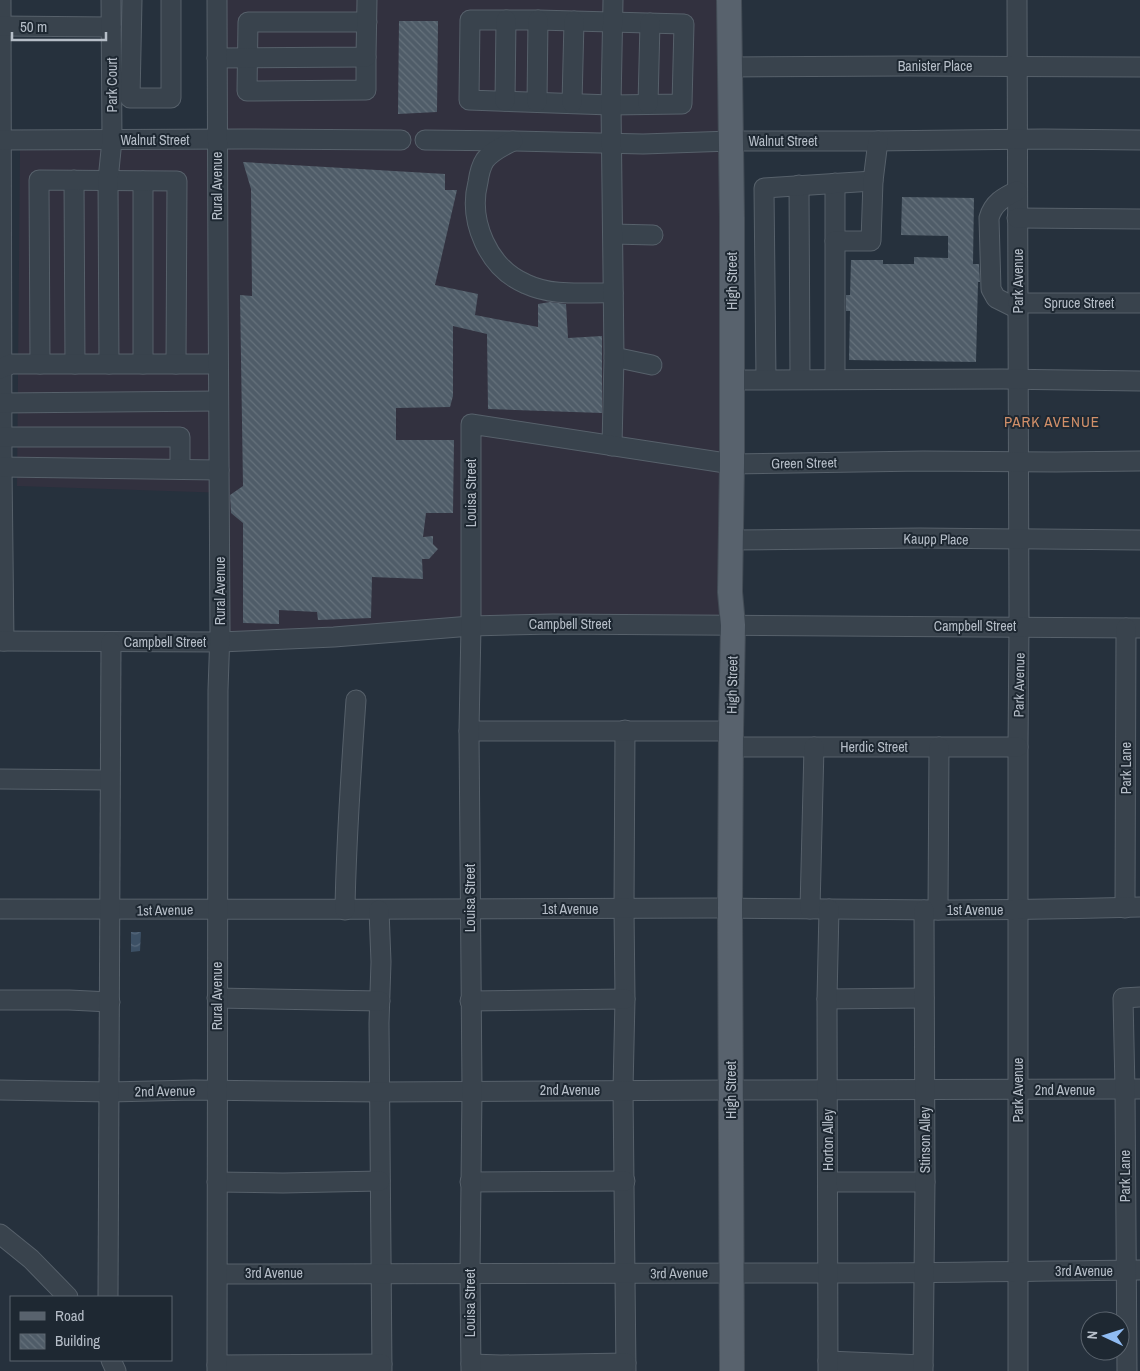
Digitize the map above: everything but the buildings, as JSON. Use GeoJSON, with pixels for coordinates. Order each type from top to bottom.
{"type":"FeatureCollection","features":[{"type":"Feature","properties":{"kind":"main road","name":"High Street"},"geometry":{"type":"LineString","coordinates":[[729,0],[732,380],[730,592],[733,625],[730,908],[732,1371]]}},
{"type":"Feature","properties":{"kind":"street"},"geometry":{"type":"LineString","coordinates":[[1,0],[2,641]]}},
{"type":"Feature","properties":{"kind":"street","name":"Park Court"},"geometry":{"type":"LineString","coordinates":[[109,364],[108,180],[112,140],[111,0]]}},
{"type":"Feature","properties":{"kind":"street"},"geometry":{"type":"LineString","coordinates":[[132,0],[130,98],[171,98],[172,0]]}},
{"type":"Feature","properties":{"kind":"street","name":"Rural Avenue"},"geometry":{"type":"LineString","coordinates":[[217,0],[220,642],[217,909],[217,1368],[382,1368]]}},
{"type":"Feature","properties":{"kind":"street"},"geometry":{"type":"LineString","coordinates":[[367,22],[248,22],[247,90],[366,90],[368,0]]}},
{"type":"Feature","properties":{"kind":"street"},"geometry":{"type":"LineString","coordinates":[[612,446],[614,357],[611,105],[613,0]]}},
{"type":"Feature","properties":{"kind":"street","name":"Park Avenue"},"geometry":{"type":"LineString","coordinates":[[1017,0],[1020,626],[1018,748],[1018,1371]]}},
{"type":"Feature","properties":{"kind":"street"},"geometry":{"type":"LineString","coordinates":[[470,20],[574,21],[684,24],[682,104],[611,105],[469,100],[470,20]]}},
{"type":"Feature","properties":{"kind":"street"},"geometry":{"type":"LineString","coordinates":[[505,101],[506,20]]}},
{"type":"Feature","properties":{"kind":"street"},"geometry":{"type":"LineString","coordinates":[[537,102],[538,20]]}},
{"type":"Feature","properties":{"kind":"street"},"geometry":{"type":"LineString","coordinates":[[572,103],[574,21]]}},
{"type":"Feature","properties":{"kind":"street"},"geometry":{"type":"LineString","coordinates":[[648,104],[650,23]]}},
{"type":"Feature","properties":{"kind":"street"},"geometry":{"type":"LineString","coordinates":[[1,26],[111,26]]}},
{"type":"Feature","properties":{"kind":"street"},"geometry":{"type":"LineString","coordinates":[[217,58],[366,57]]}},
{"type":"Feature","properties":{"kind":"street","name":"Banister Place"},"geometry":{"type":"LineString","coordinates":[[730,67],[1140,67]]}},
{"type":"Feature","properties":{"kind":"street","name":"Walnut Street"},"geometry":{"type":"LineString","coordinates":[[1,140],[401,140]]}},
{"type":"Feature","properties":{"kind":"street","name":"Walnut Street"},"geometry":{"type":"LineString","coordinates":[[426,140],[515,140],[643,144],[731,141],[1140,140]]}},
{"type":"Feature","properties":{"kind":"street"},"geometry":{"type":"LineString","coordinates":[[515,140],[498,148],[486,160],[476,187],[476,214],[480,232],[489,250],[508,272],[527,285],[554,292],[613,293]]}},
{"type":"Feature","properties":{"kind":"street"},"geometry":{"type":"LineString","coordinates":[[835,241],[871,241],[873,180],[878,141]]}},
{"type":"Feature","properties":{"kind":"street"},"geometry":{"type":"LineString","coordinates":[[40,364],[39,180],[177,181],[176,364]]}},
{"type":"Feature","properties":{"kind":"street"},"geometry":{"type":"LineString","coordinates":[[74,180],[75,364]]}},
{"type":"Feature","properties":{"kind":"street"},"geometry":{"type":"LineString","coordinates":[[143,180],[143,364]]}},
{"type":"Feature","properties":{"kind":"street"},"geometry":{"type":"LineString","coordinates":[[766,379],[764,188],[873,180]]}},
{"type":"Feature","properties":{"kind":"street"},"geometry":{"type":"LineString","coordinates":[[835,183],[835,379]]}},
{"type":"Feature","properties":{"kind":"street"},"geometry":{"type":"LineString","coordinates":[[799,185],[800,380]]}},
{"type":"Feature","properties":{"kind":"street"},"geometry":{"type":"LineString","coordinates":[[1017,191],[1004,197],[997,203],[991,210],[989,218],[991,290],[996,298],[1018,306]]}},
{"type":"Feature","properties":{"kind":"street"},"geometry":{"type":"LineString","coordinates":[[1017,218],[1140,219]]}},
{"type":"Feature","properties":{"kind":"street"},"geometry":{"type":"LineString","coordinates":[[613,234],[653,235]]}},
{"type":"Feature","properties":{"kind":"street","name":"Spruce Street"},"geometry":{"type":"LineString","coordinates":[[1018,306],[1140,303]]}},
{"type":"Feature","properties":{"kind":"street"},"geometry":{"type":"LineString","coordinates":[[614,357],[652,365]]}},
{"type":"Feature","properties":{"kind":"street"},"geometry":{"type":"LineString","coordinates":[[1,369],[11,364],[218,364]]}},
{"type":"Feature","properties":{"kind":"street"},"geometry":{"type":"LineString","coordinates":[[732,380],[1018,379],[1140,381]]}},
{"type":"Feature","properties":{"kind":"street"},"geometry":{"type":"LineString","coordinates":[[2,403],[218,401]]}},
{"type":"Feature","properties":{"kind":"street","name":"Green Street"},"geometry":{"type":"LineString","coordinates":[[471,424],[732,464],[923,461],[1140,461]]}},
{"type":"Feature","properties":{"kind":"street","name":"Louisa Street"},"geometry":{"type":"LineString","coordinates":[[471,424],[469,731],[472,1091],[470,1182],[471,1367]]}},
{"type":"Feature","properties":{"kind":"street"},"geometry":{"type":"LineString","coordinates":[[2,437],[180,437],[180,469]]}},
{"type":"Feature","properties":{"kind":"street"},"geometry":{"type":"LineString","coordinates":[[2,467],[219,470]]}},
{"type":"Feature","properties":{"kind":"street","name":"Kaupp Place"},"geometry":{"type":"LineString","coordinates":[[731,540],[920,538],[1140,540]]}},
{"type":"Feature","properties":{"kind":"street","name":"Campbell Street"},"geometry":{"type":"LineString","coordinates":[[2,641],[220,642],[334,637],[471,626],[553,624],[1133,628]]}},
{"type":"Feature","properties":{"kind":"street","name":"Park Lane"},"geometry":{"type":"LineString","coordinates":[[1132,907],[1133,628]]}},
{"type":"Feature","properties":{"kind":"street"},"geometry":{"type":"LineString","coordinates":[[108,1296],[111,642]]}},
{"type":"Feature","properties":{"kind":"street"},"geometry":{"type":"LineString","coordinates":[[345,910],[347,835],[356,700]]}},
{"type":"Feature","properties":{"kind":"street"},"geometry":{"type":"LineString","coordinates":[[471,1367],[501,1365],[626,1367],[623,1090],[625,730]]}},
{"type":"Feature","properties":{"kind":"street","name":"Herdic Street"},"geometry":{"type":"LineString","coordinates":[[469,731],[625,730],[814,747],[1018,748]]}},
{"type":"Feature","properties":{"kind":"street"},"geometry":{"type":"LineString","coordinates":[[810,909],[814,747]]}},
{"type":"Feature","properties":{"kind":"street","name":"Stinson Alley"},"geometry":{"type":"LineString","coordinates":[[923,1368],[924,998],[931,910],[939,747]]}},
{"type":"Feature","properties":{"kind":"street"},"geometry":{"type":"LineString","coordinates":[[0,779],[110,780]]}},
{"type":"Feature","properties":{"kind":"street","name":"1st Avenue"},"geometry":{"type":"LineString","coordinates":[[0,909],[379,910],[730,908],[1018,910],[1132,907]]}},
{"type":"Feature","properties":{"kind":"street","name":"Horton Alley"},"geometry":{"type":"LineString","coordinates":[[828,1366],[827,999],[829,909]]}},
{"type":"Feature","properties":{"kind":"street"},"geometry":{"type":"LineString","coordinates":[[379,910],[381,942],[380,1181],[382,1368]]}},
{"type":"Feature","properties":{"kind":"street","name":"Park Lane"},"geometry":{"type":"LineString","coordinates":[[1132,1363],[1133,1089],[1124,998],[1140,997]]}},
{"type":"Feature","properties":{"kind":"street"},"geometry":{"type":"LineString","coordinates":[[217,998],[380,1001]]}},
{"type":"Feature","properties":{"kind":"street"},"geometry":{"type":"LineString","coordinates":[[827,999],[924,998]]}},
{"type":"Feature","properties":{"kind":"street"},"geometry":{"type":"LineString","coordinates":[[470,1001],[625,999]]}},
{"type":"Feature","properties":{"kind":"street"},"geometry":{"type":"LineString","coordinates":[[0,1000],[110,1002]]}},
{"type":"Feature","properties":{"kind":"street","name":"2nd Avenue"},"geometry":{"type":"LineString","coordinates":[[0,1090],[380,1092],[1133,1089]]}},
{"type":"Feature","properties":{"kind":"street"},"geometry":{"type":"LineString","coordinates":[[217,1182],[380,1181]]}},
{"type":"Feature","properties":{"kind":"street"},"geometry":{"type":"LineString","coordinates":[[470,1182],[625,1181]]}},
{"type":"Feature","properties":{"kind":"street"},"geometry":{"type":"LineString","coordinates":[[828,1182],[925,1182]]}},
{"type":"Feature","properties":{"kind":"street"},"geometry":{"type":"LineString","coordinates":[[0,1234],[32,1259],[67,1296]]}},
{"type":"Feature","properties":{"kind":"street","name":"3rd Avenue"},"geometry":{"type":"LineString","coordinates":[[218,1274],[829,1273],[1133,1270]]}},
{"type":"Feature","properties":{"kind":"street"},"geometry":{"type":"LineString","coordinates":[[828,1366],[923,1368]]}},
{"type":"Feature","properties":{"kind":"shaded area"},"geometry":{"type":"Polygon","coordinates":[[[225,0],[723,0],[724,620],[226,635],[227,493],[17,486],[20,148],[227,150],[225,0]]]}},
{"type":"Feature","properties":{"kind":"water"},"geometry":{"type":"Polygon","coordinates":[[[131,932],[141,932],[140,951],[131,952],[131,932]]]}},
{"type":"Feature","properties":{"kind":"district","name":"PARK AVENUE"},"geometry":{"type":"Point","coordinates":[1052,422]}}]}
